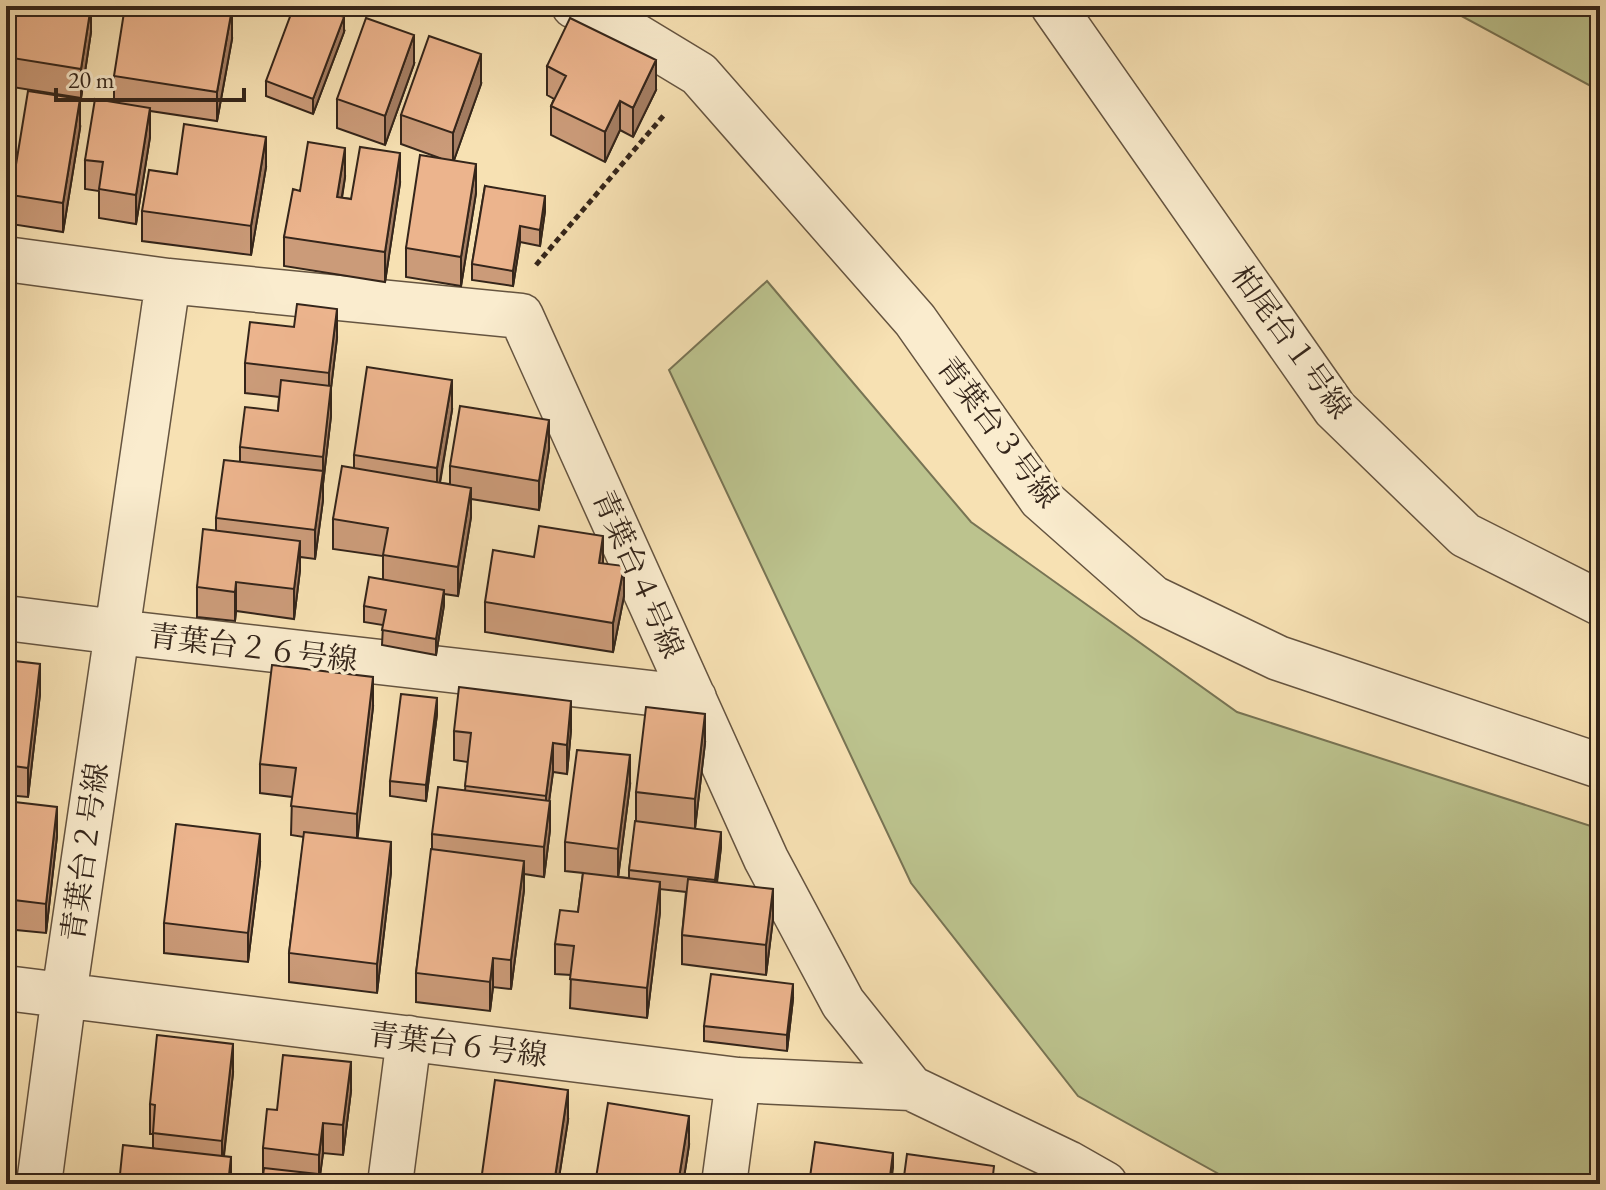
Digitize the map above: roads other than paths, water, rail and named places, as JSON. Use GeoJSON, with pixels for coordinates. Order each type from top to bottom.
{"type":"FeatureCollection","features":[{"type":"Feature","properties":{"kind":"street","name":"青葉台３号線"},"geometry":{"type":"LineString","coordinates":[[574,6],[603,16],[699,74],[915,320],[1041,499],[1153,598],[1278,658],[1600,766]]}},
{"type":"Feature","properties":{"kind":"street","name":"柏尾台１号線"},"geometry":{"type":"LineString","coordinates":[[1053,6],[1335,409],[1465,535],[1600,603]]}},
{"type":"Feature","properties":{"kind":"street"},"geometry":{"type":"LineString","coordinates":[[6,259],[168,281]]}},
{"type":"Feature","properties":{"kind":"street","name":"青葉台４号線"},"geometry":{"type":"LineString","coordinates":[[168,281],[521,316],[766,859],[843,1003],[911,1088],[1079,1177]]}},
{"type":"Feature","properties":{"kind":"street","name":"青葉台２６号線"},"geometry":{"type":"LineString","coordinates":[[168,281],[117,632],[694,698]]}},
{"type":"Feature","properties":{"kind":"street"},"geometry":{"type":"LineString","coordinates":[[6,618],[117,632]]}},
{"type":"Feature","properties":{"kind":"street","name":"青葉台２号線"},"geometry":{"type":"LineString","coordinates":[[39,1184],[117,632]]}},
{"type":"Feature","properties":{"kind":"street","name":"青葉台６号線"},"geometry":{"type":"LineString","coordinates":[[6,988],[738,1080],[911,1088]]}},
{"type":"Feature","properties":{"kind":"street"},"geometry":{"type":"LineString","coordinates":[[390,1184],[409,1038]]}},
{"type":"Feature","properties":{"kind":"street"},"geometry":{"type":"LineString","coordinates":[[724,1184],[738,1080]]}}]}
